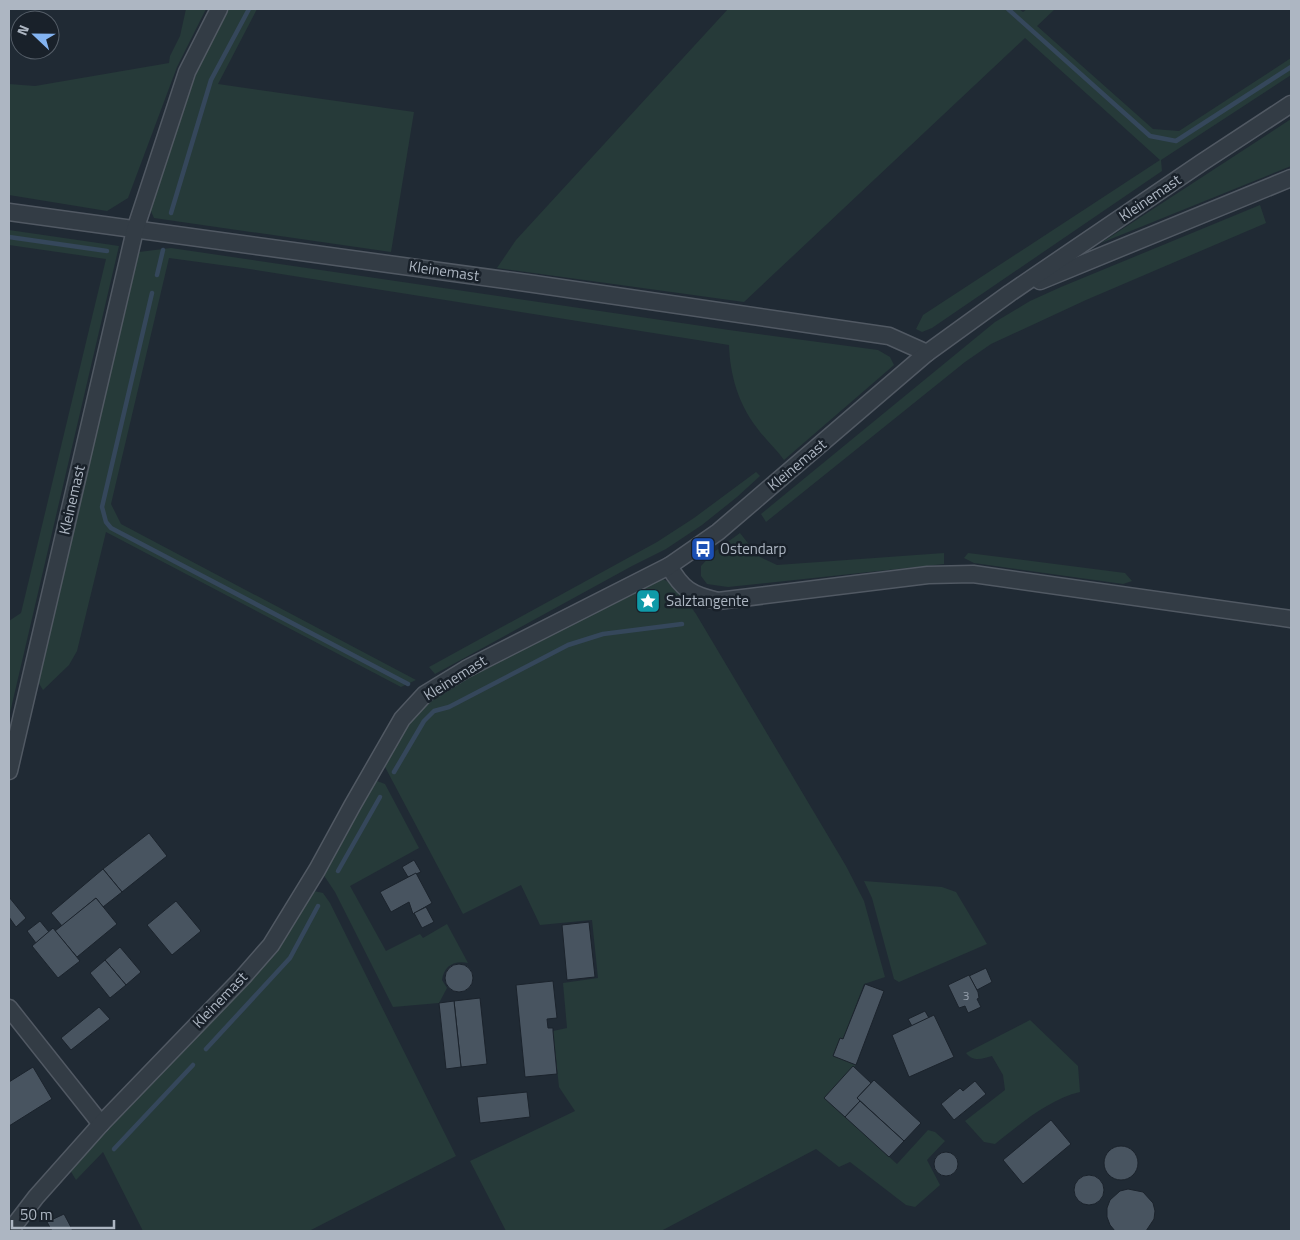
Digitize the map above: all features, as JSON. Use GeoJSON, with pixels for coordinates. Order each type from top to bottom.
{"type":"FeatureCollection","features":[{"type":"Feature","properties":{"kind":"street","name":"Kleinemast"},"geometry":{"type":"LineString","coordinates":[[9,771],[135,230],[187,72],[219,9]]}},
{"type":"Feature","properties":{"kind":"street","name":"Kleinemast"},"geometry":{"type":"LineString","coordinates":[[10,1231],[36,1197],[100,1124],[243,977],[271,945],[317,870],[402,719],[425,694],[466,669],[669,566],[718,532],[927,353],[1010,293],[1201,162],[1291,104]]}},
{"type":"Feature","properties":{"kind":"street","name":"Kleinemast"},"geometry":{"type":"LineString","coordinates":[[1010,293],[1291,178]]}},
{"type":"Feature","properties":{"kind":"street","name":"Kleinemast"},"geometry":{"type":"LineString","coordinates":[[9,212],[534,284],[890,336],[927,353]]}},
{"type":"Feature","properties":{"kind":"street"},"geometry":{"type":"LineString","coordinates":[[669,566],[678,582],[692,594],[718,601],[928,575],[972,574],[1291,619]]}},
{"type":"Feature","properties":{"kind":"street"},"geometry":{"type":"LineString","coordinates":[[9,1008],[100,1124]]}},
{"type":"Feature","properties":{"kind":"green space"},"geometry":{"type":"Polygon","coordinates":[[[186,9],[206,9],[177,67],[128,198],[107,211],[9,195],[9,84],[35,86],[169,63],[170,56],[180,36],[186,9]]]}},
{"type":"Feature","properties":{"kind":"green space"},"geometry":{"type":"Polygon","coordinates":[[[226,9],[257,9],[218,84],[414,112],[391,252],[154,218],[150,209],[193,75],[226,9]]]}},
{"type":"Feature","properties":{"kind":"green space"},"geometry":{"type":"Polygon","coordinates":[[[728,9],[1019,9],[1023,12],[1027,9],[1055,9],[1037,26],[1153,129],[1179,131],[1291,58],[1291,75],[1161,160],[1162,171],[932,328],[922,332],[916,329],[923,315],[1160,160],[1025,38],[744,302],[497,268],[516,240],[728,9]]]}},
{"type":"Feature","properties":{"kind":"green space"},"geometry":{"type":"Polygon","coordinates":[[[1291,119],[1291,166],[1101,243],[1291,119]]]}},
{"type":"Feature","properties":{"kind":"green space"},"geometry":{"type":"Polygon","coordinates":[[[1260,205],[1266,223],[1086,300],[991,344],[965,362],[766,522],[761,514],[995,322],[1030,301],[1061,287],[1260,205]]]}},
{"type":"Feature","properties":{"kind":"green space"},"geometry":{"type":"Polygon","coordinates":[[[9,230],[119,246],[9,717],[9,621],[21,613],[106,259],[9,245],[9,230]]]}},
{"type":"Feature","properties":{"kind":"green space"},"geometry":{"type":"Polygon","coordinates":[[[171,248],[878,350],[890,357],[894,365],[784,460],[757,428],[740,399],[733,378],[729,345],[169,258],[111,504],[121,524],[416,680],[401,687],[106,532],[77,651],[69,665],[43,690],[38,682],[139,252],[171,248]]]}},
{"type":"Feature","properties":{"kind":"green space"},"geometry":{"type":"Polygon","coordinates":[[[756,472],[760,476],[737,497],[702,525],[666,549],[435,674],[429,667],[657,542],[694,518],[756,472]]]}},
{"type":"Feature","properties":{"kind":"green space"},"geometry":{"type":"Polygon","coordinates":[[[740,533],[758,556],[777,565],[944,553],[944,564],[728,587],[707,584],[701,576],[701,566],[714,552],[740,533]]]}},
{"type":"Feature","properties":{"kind":"green space"},"geometry":{"type":"Polygon","coordinates":[[[968,553],[1125,573],[1132,581],[1123,584],[974,563],[964,558],[968,553]]]}},
{"type":"Feature","properties":{"kind":"green space"},"geometry":{"type":"Polygon","coordinates":[[[661,578],[676,586],[696,614],[846,866],[864,901],[885,977],[864,984],[843,1039],[840,1038],[833,1055],[856,1065],[824,1098],[897,1164],[928,1130],[935,1132],[945,1141],[927,1160],[940,1185],[915,1207],[906,1205],[850,1162],[839,1167],[816,1149],[661,1231],[506,1231],[470,1161],[575,1111],[559,1087],[553,1031],[567,1028],[563,983],[598,978],[592,920],[540,925],[521,885],[463,914],[384,765],[403,724],[438,691],[661,578]]]}},
{"type":"Feature","properties":{"kind":"green space"},"geometry":{"type":"Polygon","coordinates":[[[373,781],[385,784],[419,848],[350,886],[386,951],[420,934],[423,938],[447,924],[468,963],[455,963],[445,971],[442,980],[447,988],[439,1003],[393,1007],[335,892],[323,874],[373,781]]]}},
{"type":"Feature","properties":{"kind":"green space"},"geometry":{"type":"Polygon","coordinates":[[[864,881],[942,887],[956,892],[987,944],[899,982],[894,979],[872,898],[864,881]]]}},
{"type":"Feature","properties":{"kind":"green space"},"geometry":{"type":"Polygon","coordinates":[[[308,892],[323,893],[330,903],[456,1156],[309,1231],[143,1231],[103,1152],[76,1180],[70,1170],[308,892]]]}},
{"type":"Feature","properties":{"kind":"green space"},"geometry":{"type":"Polygon","coordinates":[[[1030,1020],[1078,1066],[1080,1092],[1057,1100],[1024,1121],[995,1144],[984,1142],[965,1121],[1005,1090],[1003,1075],[992,1056],[975,1059],[966,1053],[1030,1020]]]}},
{"type":"Feature","properties":{"kind":"building"},"geometry":{"type":"Polygon","coordinates":[[[149,833],[167,856],[122,892],[103,869],[149,833]]]}},
{"type":"Feature","properties":{"kind":"building"},"geometry":{"type":"Polygon","coordinates":[[[414,860],[421,872],[408,877],[402,867],[414,860]]]}},
{"type":"Feature","properties":{"kind":"building"},"geometry":{"type":"Polygon","coordinates":[[[103,869],[122,892],[103,907],[96,898],[62,926],[51,913],[103,869]]]}},
{"type":"Feature","properties":{"kind":"building"},"geometry":{"type":"Polygon","coordinates":[[[416,873],[432,903],[413,914],[409,902],[391,912],[380,892],[416,873]]]}},
{"type":"Feature","properties":{"kind":"building"},"geometry":{"type":"Polygon","coordinates":[[[9,897],[26,918],[16,927],[9,917],[9,897]]]}},
{"type":"Feature","properties":{"kind":"building"},"geometry":{"type":"Polygon","coordinates":[[[96,898],[117,924],[77,957],[55,931],[96,898]]]}},
{"type":"Feature","properties":{"kind":"building"},"geometry":{"type":"Polygon","coordinates":[[[176,901],[201,931],[172,955],[147,925],[176,901]]]}},
{"type":"Feature","properties":{"kind":"building"},"geometry":{"type":"Polygon","coordinates":[[[426,907],[434,922],[422,928],[414,913],[426,907]]]}},
{"type":"Feature","properties":{"kind":"building"},"geometry":{"type":"Polygon","coordinates":[[[40,921],[49,932],[36,943],[27,931],[40,921]]]}},
{"type":"Feature","properties":{"kind":"building"},"geometry":{"type":"Polygon","coordinates":[[[589,922],[595,977],[567,980],[562,925],[589,922]]]}},
{"type":"Feature","properties":{"kind":"building"},"geometry":{"type":"Polygon","coordinates":[[[53,928],[80,961],[58,978],[32,946],[53,928]]]}},
{"type":"Feature","properties":{"kind":"building"},"geometry":{"type":"Polygon","coordinates":[[[120,947],[141,972],[126,985],[105,960],[120,947]]]}},
{"type":"Feature","properties":{"kind":"building"},"geometry":{"type":"Polygon","coordinates":[[[105,960],[126,985],[110,998],[90,973],[105,960]]]}},
{"type":"Feature","properties":{"kind":"building"},"geometry":{"type":"Polygon","coordinates":[[[459,964],[469,968],[473,978],[469,988],[459,992],[449,988],[445,978],[449,968],[459,964]]]}},
{"type":"Feature","properties":{"kind":"building"},"geometry":{"type":"Polygon","coordinates":[[[986,968],[992,982],[977,990],[969,976],[986,968]]]}},
{"type":"Feature","properties":{"kind":"building"},"geometry":{"type":"Polygon","coordinates":[[[969,975],[978,992],[979,998],[977,999],[981,1007],[968,1013],[965,1006],[959,1008],[948,985],[969,975]]]}},
{"type":"Feature","properties":{"kind":"building"},"geometry":{"type":"Polygon","coordinates":[[[553,981],[557,1018],[547,1019],[548,1028],[553,1028],[557,1074],[525,1077],[516,985],[553,981]]]}},
{"type":"Feature","properties":{"kind":"building"},"geometry":{"type":"Polygon","coordinates":[[[865,984],[884,991],[856,1065],[833,1056],[840,1038],[843,1039],[865,984]]]}},
{"type":"Feature","properties":{"kind":"building"},"geometry":{"type":"Polygon","coordinates":[[[480,998],[487,1064],[461,1067],[454,1001],[480,998]]]}},
{"type":"Feature","properties":{"kind":"building"},"geometry":{"type":"Polygon","coordinates":[[[454,1001],[461,1067],[446,1069],[439,1003],[454,1001]]]}},
{"type":"Feature","properties":{"kind":"building"},"geometry":{"type":"Polygon","coordinates":[[[99,1007],[110,1019],[71,1050],[61,1038],[99,1007]]]}},
{"type":"Feature","properties":{"kind":"building"},"geometry":{"type":"Polygon","coordinates":[[[925,1011],[929,1018],[912,1026],[908,1019],[925,1011]]]}},
{"type":"Feature","properties":{"kind":"building"},"geometry":{"type":"Polygon","coordinates":[[[934,1015],[954,1057],[909,1077],[892,1035],[934,1015]]]}},
{"type":"Feature","properties":{"kind":"building"},"geometry":{"type":"Polygon","coordinates":[[[853,1066],[871,1083],[857,1098],[860,1101],[845,1117],[824,1098],[853,1066]]]}},
{"type":"Feature","properties":{"kind":"building"},"geometry":{"type":"Polygon","coordinates":[[[33,1067],[52,1099],[9,1126],[9,1082],[33,1067]]]}},
{"type":"Feature","properties":{"kind":"building"},"geometry":{"type":"Polygon","coordinates":[[[874,1080],[921,1123],[904,1141],[857,1098],[874,1080]]]}},
{"type":"Feature","properties":{"kind":"building"},"geometry":{"type":"Polygon","coordinates":[[[975,1081],[986,1094],[954,1120],[941,1104],[960,1088],[963,1091],[975,1081]]]}},
{"type":"Feature","properties":{"kind":"building"},"geometry":{"type":"Polygon","coordinates":[[[527,1092],[530,1117],[480,1123],[477,1097],[527,1092]]]}},
{"type":"Feature","properties":{"kind":"building"},"geometry":{"type":"Polygon","coordinates":[[[860,1101],[904,1141],[889,1157],[845,1117],[860,1101]]]}},
{"type":"Feature","properties":{"kind":"building"},"geometry":{"type":"Polygon","coordinates":[[[1051,1120],[1071,1144],[1023,1184],[1003,1160],[1051,1120]]]}},
{"type":"Feature","properties":{"kind":"building"},"geometry":{"type":"Polygon","coordinates":[[[1121,1146],[1133,1151],[1138,1163],[1133,1175],[1121,1180],[1109,1175],[1104,1163],[1109,1151],[1121,1146]]]}},
{"type":"Feature","properties":{"kind":"building"},"geometry":{"type":"Polygon","coordinates":[[[946,1152],[955,1155],[958,1164],[955,1173],[946,1176],[937,1173],[934,1164],[937,1155],[946,1152]]]}},
{"type":"Feature","properties":{"kind":"building"},"geometry":{"type":"Polygon","coordinates":[[[1089,1175],[1095,1176],[1103,1184],[1103,1196],[1095,1204],[1089,1205],[1083,1204],[1075,1196],[1074,1190],[1075,1184],[1083,1176],[1089,1175]]]}},
{"type":"Feature","properties":{"kind":"building"},"geometry":{"type":"Polygon","coordinates":[[[1128,1189],[1143,1192],[1153,1203],[1154,1219],[1146,1231],[1115,1231],[1110,1225],[1107,1217],[1107,1208],[1110,1200],[1120,1191],[1128,1189]]]}},
{"type":"Feature","properties":{"kind":"building"},"geometry":{"type":"Polygon","coordinates":[[[64,1214],[73,1231],[52,1231],[47,1222],[64,1214]]]}},
{"type":"Feature","properties":{"kind":"waterway"},"geometry":{"type":"LineString","coordinates":[[171,213],[211,80],[249,9]]}},
{"type":"Feature","properties":{"kind":"waterway"},"geometry":{"type":"LineString","coordinates":[[1008,9],[1150,136],[1176,141],[1291,67]]}},
{"type":"Feature","properties":{"kind":"waterway"},"geometry":{"type":"LineString","coordinates":[[9,237],[107,251]]}},
{"type":"Feature","properties":{"kind":"waterway"},"geometry":{"type":"LineString","coordinates":[[157,275],[163,250]]}},
{"type":"Feature","properties":{"kind":"waterway"},"geometry":{"type":"LineString","coordinates":[[152,293],[102,507],[106,522],[111,528],[408,684]]}},
{"type":"Feature","properties":{"kind":"waterway"},"geometry":{"type":"LineString","coordinates":[[394,772],[424,721],[434,711],[449,707],[568,645],[603,634],[682,624]]}},
{"type":"Feature","properties":{"kind":"waterway"},"geometry":{"type":"LineString","coordinates":[[338,871],[380,797]]}},
{"type":"Feature","properties":{"kind":"waterway"},"geometry":{"type":"LineString","coordinates":[[206,1049],[290,958],[318,906]]}},
{"type":"Feature","properties":{"kind":"waterway"},"geometry":{"type":"LineString","coordinates":[[114,1149],[193,1065]]}},
{"type":"Feature","properties":{"kind":"place","name":"Ostendarp"},"geometry":{"type":"Point","coordinates":[703,549]}},
{"type":"Feature","properties":{"kind":"place","name":"Salztangente"},"geometry":{"type":"Point","coordinates":[648,601]}}]}
